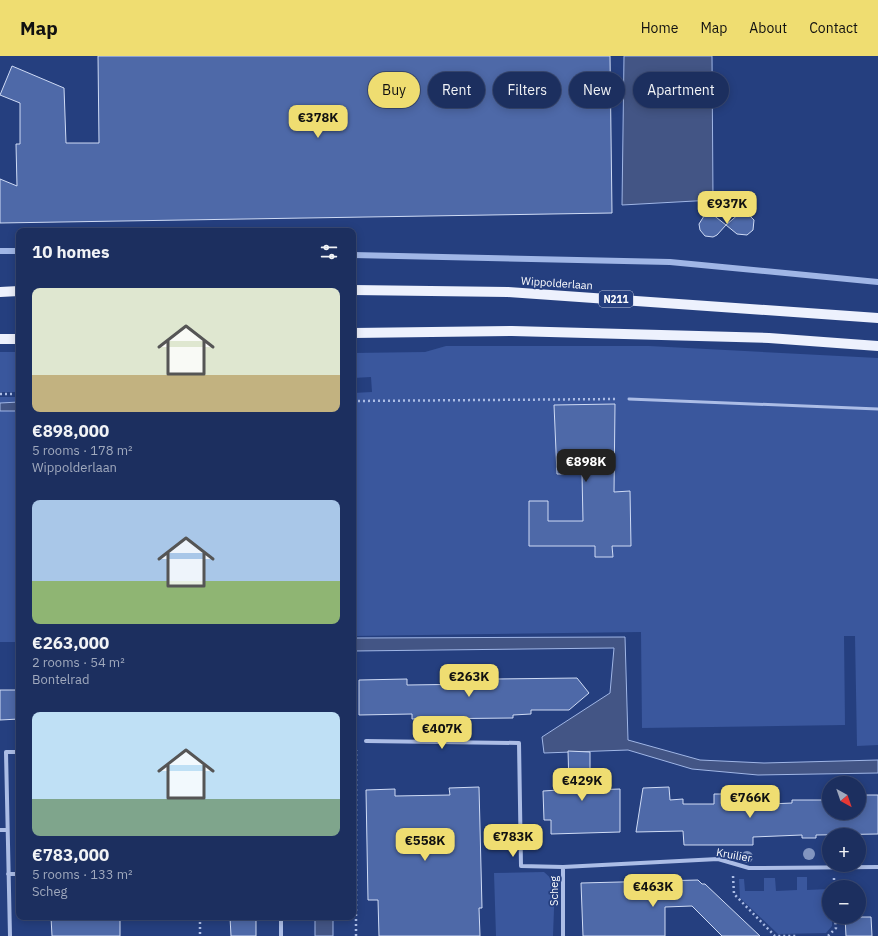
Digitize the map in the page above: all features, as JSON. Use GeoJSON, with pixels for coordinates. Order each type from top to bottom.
{"type":"FeatureCollection","features":[{"type":"Feature","properties":{"kind":"main road","name":"Wippolderlaan"},"geometry":{"type":"LineString","coordinates":[[356,290],[508,292],[878,318]]}},
{"type":"Feature","properties":{"kind":"main road"},"geometry":{"type":"LineString","coordinates":[[0,292],[16,292]]}},
{"type":"Feature","properties":{"kind":"main road"},"geometry":{"type":"LineString","coordinates":[[356,333],[512,331],[769,338],[878,346]]}},
{"type":"Feature","properties":{"kind":"main road"},"geometry":{"type":"LineString","coordinates":[[0,339],[16,339]]}},
{"type":"Feature","properties":{"kind":"street","name":"Scheg"},"geometry":{"type":"LineString","coordinates":[[366,741],[519,743],[521,866],[563,867],[563,936]]}},
{"type":"Feature","properties":{"kind":"street"},"geometry":{"type":"LineString","coordinates":[[10,936],[6,752],[16,752]]}},
{"type":"Feature","properties":{"kind":"street"},"geometry":{"type":"LineString","coordinates":[[0,830],[7,830]]}},
{"type":"Feature","properties":{"kind":"street","name":"Kruilier"},"geometry":{"type":"LineString","coordinates":[[563,867],[718,859],[750,868],[878,867]]}},
{"type":"Feature","properties":{"kind":"street"},"geometry":{"type":"LineString","coordinates":[[8,874],[16,874]]}},
{"type":"Feature","properties":{"kind":"street"},"geometry":{"type":"LineString","coordinates":[[281,920],[281,936]]}},
{"type":"Feature","properties":{"kind":"lane"},"geometry":{"type":"LineString","coordinates":[[629,398],[878,409]]}},
{"type":"Feature","properties":{"kind":"path"},"geometry":{"type":"LineString","coordinates":[[0,394],[16,394]]}},
{"type":"Feature","properties":{"kind":"path"},"geometry":{"type":"LineString","coordinates":[[356,401],[629,398]]}},
{"type":"Feature","properties":{"kind":"path"},"geometry":{"type":"LineString","coordinates":[[356,750],[366,741]]}},
{"type":"Feature","properties":{"kind":"path"},"geometry":{"type":"LineString","coordinates":[[732,863],[734,894],[774,936],[798,936]]}},
{"type":"Feature","properties":{"kind":"path"},"geometry":{"type":"LineString","coordinates":[[200,920],[200,936]]}},
{"type":"Feature","properties":{"kind":"path"},"geometry":{"type":"LineString","coordinates":[[356,920],[356,936]]}},
{"type":"Feature","properties":{"kind":"path"},"geometry":{"type":"LineString","coordinates":[[828,936],[836,928],[836,924]]}},
{"type":"Feature","properties":{"kind":"shaded area"},"geometry":{"type":"Polygon","coordinates":[[[624,56],[712,56],[712,72],[633,72],[633,108],[712,108],[713,200],[622,205],[623,108],[625,108],[625,72],[624,72],[624,56]]]}},
{"type":"Feature","properties":{"kind":"shaded area"},"geometry":{"type":"Polygon","coordinates":[[[446,346],[649,346],[878,358],[878,745],[857,746],[855,636],[844,636],[845,725],[642,728],[641,632],[356,636],[356,393],[372,392],[371,377],[356,378],[356,353],[425,352],[446,346]]]}},
{"type":"Feature","properties":{"kind":"shaded area"},"geometry":{"type":"Polygon","coordinates":[[[0,352],[16,352],[16,392],[0,392],[0,352]]]}},
{"type":"Feature","properties":{"kind":"shaded area"},"geometry":{"type":"Polygon","coordinates":[[[0,397],[16,397],[16,642],[0,642],[0,397]]]}},
{"type":"Feature","properties":{"kind":"shaded area"},"geometry":{"type":"Polygon","coordinates":[[[16,402],[16,411],[0,411],[0,403],[16,402]]]}},
{"type":"Feature","properties":{"kind":"shaded area"},"geometry":{"type":"Polygon","coordinates":[[[625,637],[628,740],[700,760],[764,763],[878,760],[878,773],[758,775],[692,769],[628,750],[544,753],[542,737],[610,693],[614,648],[356,651],[356,638],[625,637]]]}},
{"type":"Feature","properties":{"kind":"shaded area"},"geometry":{"type":"Polygon","coordinates":[[[544,872],[555,882],[553,936],[496,936],[494,873],[544,872]]]}},
{"type":"Feature","properties":{"kind":"shaded area"},"geometry":{"type":"Polygon","coordinates":[[[797,877],[807,877],[807,890],[822,889],[822,924],[832,924],[826,933],[778,934],[740,898],[739,879],[744,879],[745,891],[764,891],[764,878],[775,878],[776,891],[797,890],[797,877]]]}},
{"type":"Feature","properties":{"kind":"shaded area"},"geometry":{"type":"Polygon","coordinates":[[[315,920],[333,920],[333,936],[315,936],[315,920]]]}},
{"type":"Feature","properties":{"kind":"building"},"geometry":{"type":"Polygon","coordinates":[[[98,56],[610,56],[610,72],[569,72],[569,108],[611,108],[612,213],[0,223],[0,179],[17,186],[16,144],[20,144],[20,103],[0,95],[12,66],[64,88],[66,143],[99,143],[98,56]]]}},
{"type":"Feature","properties":{"kind":"building"},"geometry":{"type":"Polygon","coordinates":[[[740,213],[748,214],[754,220],[753,230],[747,235],[737,234],[726,225],[740,213]]]}},
{"type":"Feature","properties":{"kind":"building"},"geometry":{"type":"Polygon","coordinates":[[[712,214],[726,225],[717,235],[713,237],[705,236],[700,230],[699,224],[704,216],[712,214]]]}},
{"type":"Feature","properties":{"kind":"building"},"geometry":{"type":"Polygon","coordinates":[[[615,404],[614,492],[630,491],[631,546],[612,546],[613,557],[595,557],[595,546],[529,546],[529,501],[548,501],[548,521],[583,521],[582,474],[557,474],[554,405],[615,404]]]}},
{"type":"Feature","properties":{"kind":"building"},"geometry":{"type":"Polygon","coordinates":[[[480,674],[496,674],[496,679],[577,678],[589,693],[569,710],[531,710],[531,714],[513,715],[513,718],[412,719],[412,714],[359,715],[359,680],[407,679],[407,685],[480,684],[480,674]]]}},
{"type":"Feature","properties":{"kind":"building"},"geometry":{"type":"Polygon","coordinates":[[[0,690],[16,690],[16,719],[0,720],[0,690]]]}},
{"type":"Feature","properties":{"kind":"building"},"geometry":{"type":"Polygon","coordinates":[[[568,751],[590,752],[590,790],[620,789],[620,832],[551,834],[551,820],[544,820],[543,791],[559,790],[559,785],[569,784],[568,751]]]}},
{"type":"Feature","properties":{"kind":"building"},"geometry":{"type":"Polygon","coordinates":[[[479,787],[482,908],[479,908],[480,936],[379,936],[378,900],[368,900],[366,790],[395,789],[395,796],[450,795],[449,788],[479,787]]]}},
{"type":"Feature","properties":{"kind":"building"},"geometry":{"type":"Polygon","coordinates":[[[669,787],[670,800],[683,799],[683,804],[714,804],[714,794],[730,794],[730,801],[742,801],[747,805],[792,803],[792,800],[822,800],[822,820],[866,820],[866,795],[878,795],[878,834],[866,834],[866,828],[822,828],[822,835],[816,835],[816,838],[802,838],[802,835],[753,837],[753,845],[684,845],[683,831],[636,832],[643,788],[669,787]]]}},
{"type":"Feature","properties":{"kind":"building"},"geometry":{"type":"Polygon","coordinates":[[[698,880],[702,884],[705,884],[760,936],[722,936],[692,906],[665,907],[665,936],[583,936],[581,883],[698,880]]]}},
{"type":"Feature","properties":{"kind":"building"},"geometry":{"type":"Polygon","coordinates":[[[866,917],[871,917],[872,936],[846,936],[845,924],[866,924],[866,917]]]}},
{"type":"Feature","properties":{"kind":"building"},"geometry":{"type":"Polygon","coordinates":[[[51,920],[120,920],[120,936],[52,936],[51,920]]]}},
{"type":"Feature","properties":{"kind":"building"},"geometry":{"type":"Polygon","coordinates":[[[230,920],[256,920],[256,936],[231,936],[230,920]]]}},
{"type":"Feature","properties":{"kind":"waterway"},"geometry":{"type":"LineString","coordinates":[[0,251],[16,251]]}},
{"type":"Feature","properties":{"kind":"waterway"},"geometry":{"type":"LineString","coordinates":[[356,255],[670,262],[878,282]]}}]}
